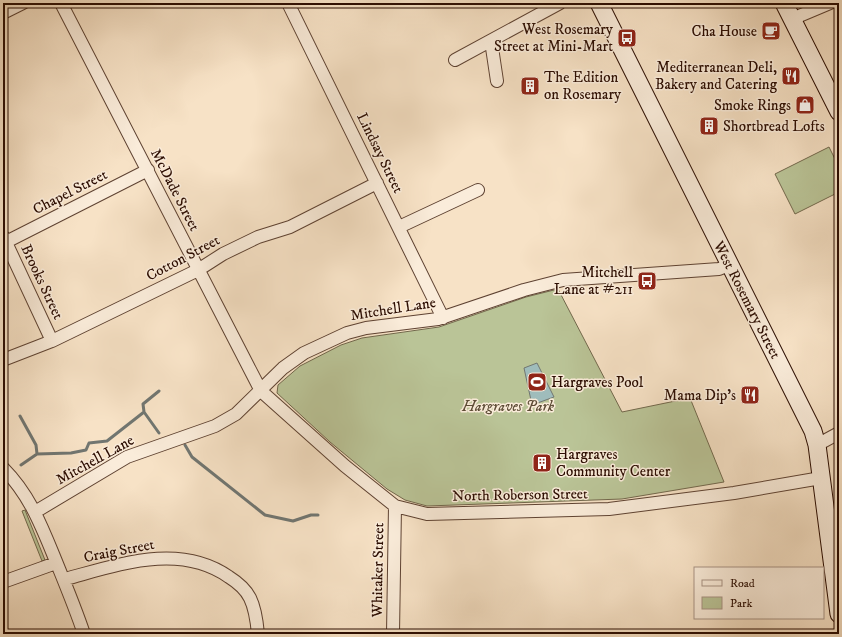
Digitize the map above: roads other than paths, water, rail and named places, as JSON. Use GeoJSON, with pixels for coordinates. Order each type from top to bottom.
{"type":"FeatureCollection","features":[{"type":"Feature","properties":{"kind":"street"},"geometry":{"type":"LineString","coordinates":[[3,13],[23,3]]}},
{"type":"Feature","properties":{"kind":"street","name":"McDade Street"},"geometry":{"type":"LineString","coordinates":[[62,3],[261,391]]}},
{"type":"Feature","properties":{"kind":"street","name":"Lindsay Street"},"geometry":{"type":"LineString","coordinates":[[288,3],[443,318]]}},
{"type":"Feature","properties":{"kind":"street"},"geometry":{"type":"LineString","coordinates":[[455,60],[560,3]]}},
{"type":"Feature","properties":{"kind":"street","name":"West Rosemary Street"},"geometry":{"type":"LineString","coordinates":[[599,3],[810,425],[817,444],[838,595],[839,614]]}},
{"type":"Feature","properties":{"kind":"street"},"geometry":{"type":"LineString","coordinates":[[784,3],[839,112]]}},
{"type":"Feature","properties":{"kind":"street"},"geometry":{"type":"LineString","coordinates":[[792,18],[830,3]]}},
{"type":"Feature","properties":{"kind":"street"},"geometry":{"type":"LineString","coordinates":[[491,41],[497,81]]}},
{"type":"Feature","properties":{"kind":"street","name":"Chapel Street"},"geometry":{"type":"LineString","coordinates":[[5,239],[148,170]]}},
{"type":"Feature","properties":{"kind":"street","name":"Cotton Street"},"geometry":{"type":"LineString","coordinates":[[3,360],[52,341],[198,270],[230,251],[258,237],[274,234],[296,225],[377,182]]}},
{"type":"Feature","properties":{"kind":"street"},"geometry":{"type":"LineString","coordinates":[[399,227],[478,190]]}},
{"type":"Feature","properties":{"kind":"street","name":"Brooks Street"},"geometry":{"type":"LineString","coordinates":[[5,239],[52,341]]}},
{"type":"Feature","properties":{"kind":"street","name":"Mitchell Lane"},"geometry":{"type":"LineString","coordinates":[[35,512],[127,457],[215,426],[236,414],[283,368],[304,353],[348,333],[366,328],[443,318],[550,282],[582,278],[719,269],[729,265]]}},
{"type":"Feature","properties":{"kind":"street","name":"North Roberson Street"},"geometry":{"type":"LineString","coordinates":[[261,391],[345,466],[395,506],[427,514],[609,509],[734,493],[821,478]]}},
{"type":"Feature","properties":{"kind":"street"},"geometry":{"type":"LineString","coordinates":[[817,444],[839,433]]}},
{"type":"Feature","properties":{"kind":"street"},"geometry":{"type":"LineString","coordinates":[[3,468],[22,491],[35,512],[64,579],[84,634]]}},
{"type":"Feature","properties":{"kind":"street","name":"Whitaker Street"},"geometry":{"type":"LineString","coordinates":[[393,634],[395,506]]}},
{"type":"Feature","properties":{"kind":"street","name":"Craig Street"},"geometry":{"type":"LineString","coordinates":[[64,579],[133,561],[165,558],[195,561],[218,569],[238,583],[250,598],[258,634]]}},
{"type":"Feature","properties":{"kind":"street"},"geometry":{"type":"LineString","coordinates":[[3,582],[56,562]]}},
{"type":"Feature","properties":{"kind":"water","name":"Hargraves Pool"},"geometry":{"type":"Polygon","coordinates":[[[537,363],[554,397],[532,405],[524,368],[537,363]]]}},
{"type":"Feature","properties":{"kind":"waterway"},"geometry":{"type":"LineString","coordinates":[[21,465],[37,454],[71,453],[86,450],[89,443],[107,441],[144,412],[143,404],[159,391]]}},
{"type":"Feature","properties":{"kind":"waterway"},"geometry":{"type":"LineString","coordinates":[[144,412],[159,433]]}},
{"type":"Feature","properties":{"kind":"waterway"},"geometry":{"type":"LineString","coordinates":[[20,416],[36,445],[37,454]]}},
{"type":"Feature","properties":{"kind":"waterway"},"geometry":{"type":"LineString","coordinates":[[185,445],[192,457],[265,515],[293,521],[311,515],[318,515]]}},
{"type":"Feature","properties":{"kind":"place","name":"Cha House"},"geometry":{"type":"Point","coordinates":[771,31]}},
{"type":"Feature","properties":{"kind":"place","name":"West Rosemary Street at Mini-Mart"},"geometry":{"type":"Point","coordinates":[627,38]}},
{"type":"Feature","properties":{"kind":"place","name":"Mediterranean Deli, Bakery and Catering"},"geometry":{"type":"Point","coordinates":[791,76]}},
{"type":"Feature","properties":{"kind":"place","name":"The Edition on Rosemary"},"geometry":{"type":"Point","coordinates":[530,86]}},
{"type":"Feature","properties":{"kind":"place","name":"Smoke Rings"},"geometry":{"type":"Point","coordinates":[805,105]}},
{"type":"Feature","properties":{"kind":"place","name":"Shortbread Lofts"},"geometry":{"type":"Point","coordinates":[709,126]}},
{"type":"Feature","properties":{"kind":"place","name":"Mitchell Lane at #211"},"geometry":{"type":"Point","coordinates":[647,281]}},
{"type":"Feature","properties":{"kind":"place","name":"Hargraves Pool"},"geometry":{"type":"Point","coordinates":[537,382]}},
{"type":"Feature","properties":{"kind":"place","name":"Mama Dip's"},"geometry":{"type":"Point","coordinates":[750,395]}},
{"type":"Feature","properties":{"kind":"place","name":"Hargraves Community Center"},"geometry":{"type":"Point","coordinates":[542,463]}},
{"type":"Feature","properties":{"kind":"park label","name":"Hargraves Park"},"geometry":{"type":"Point","coordinates":[508,406]}}]}
